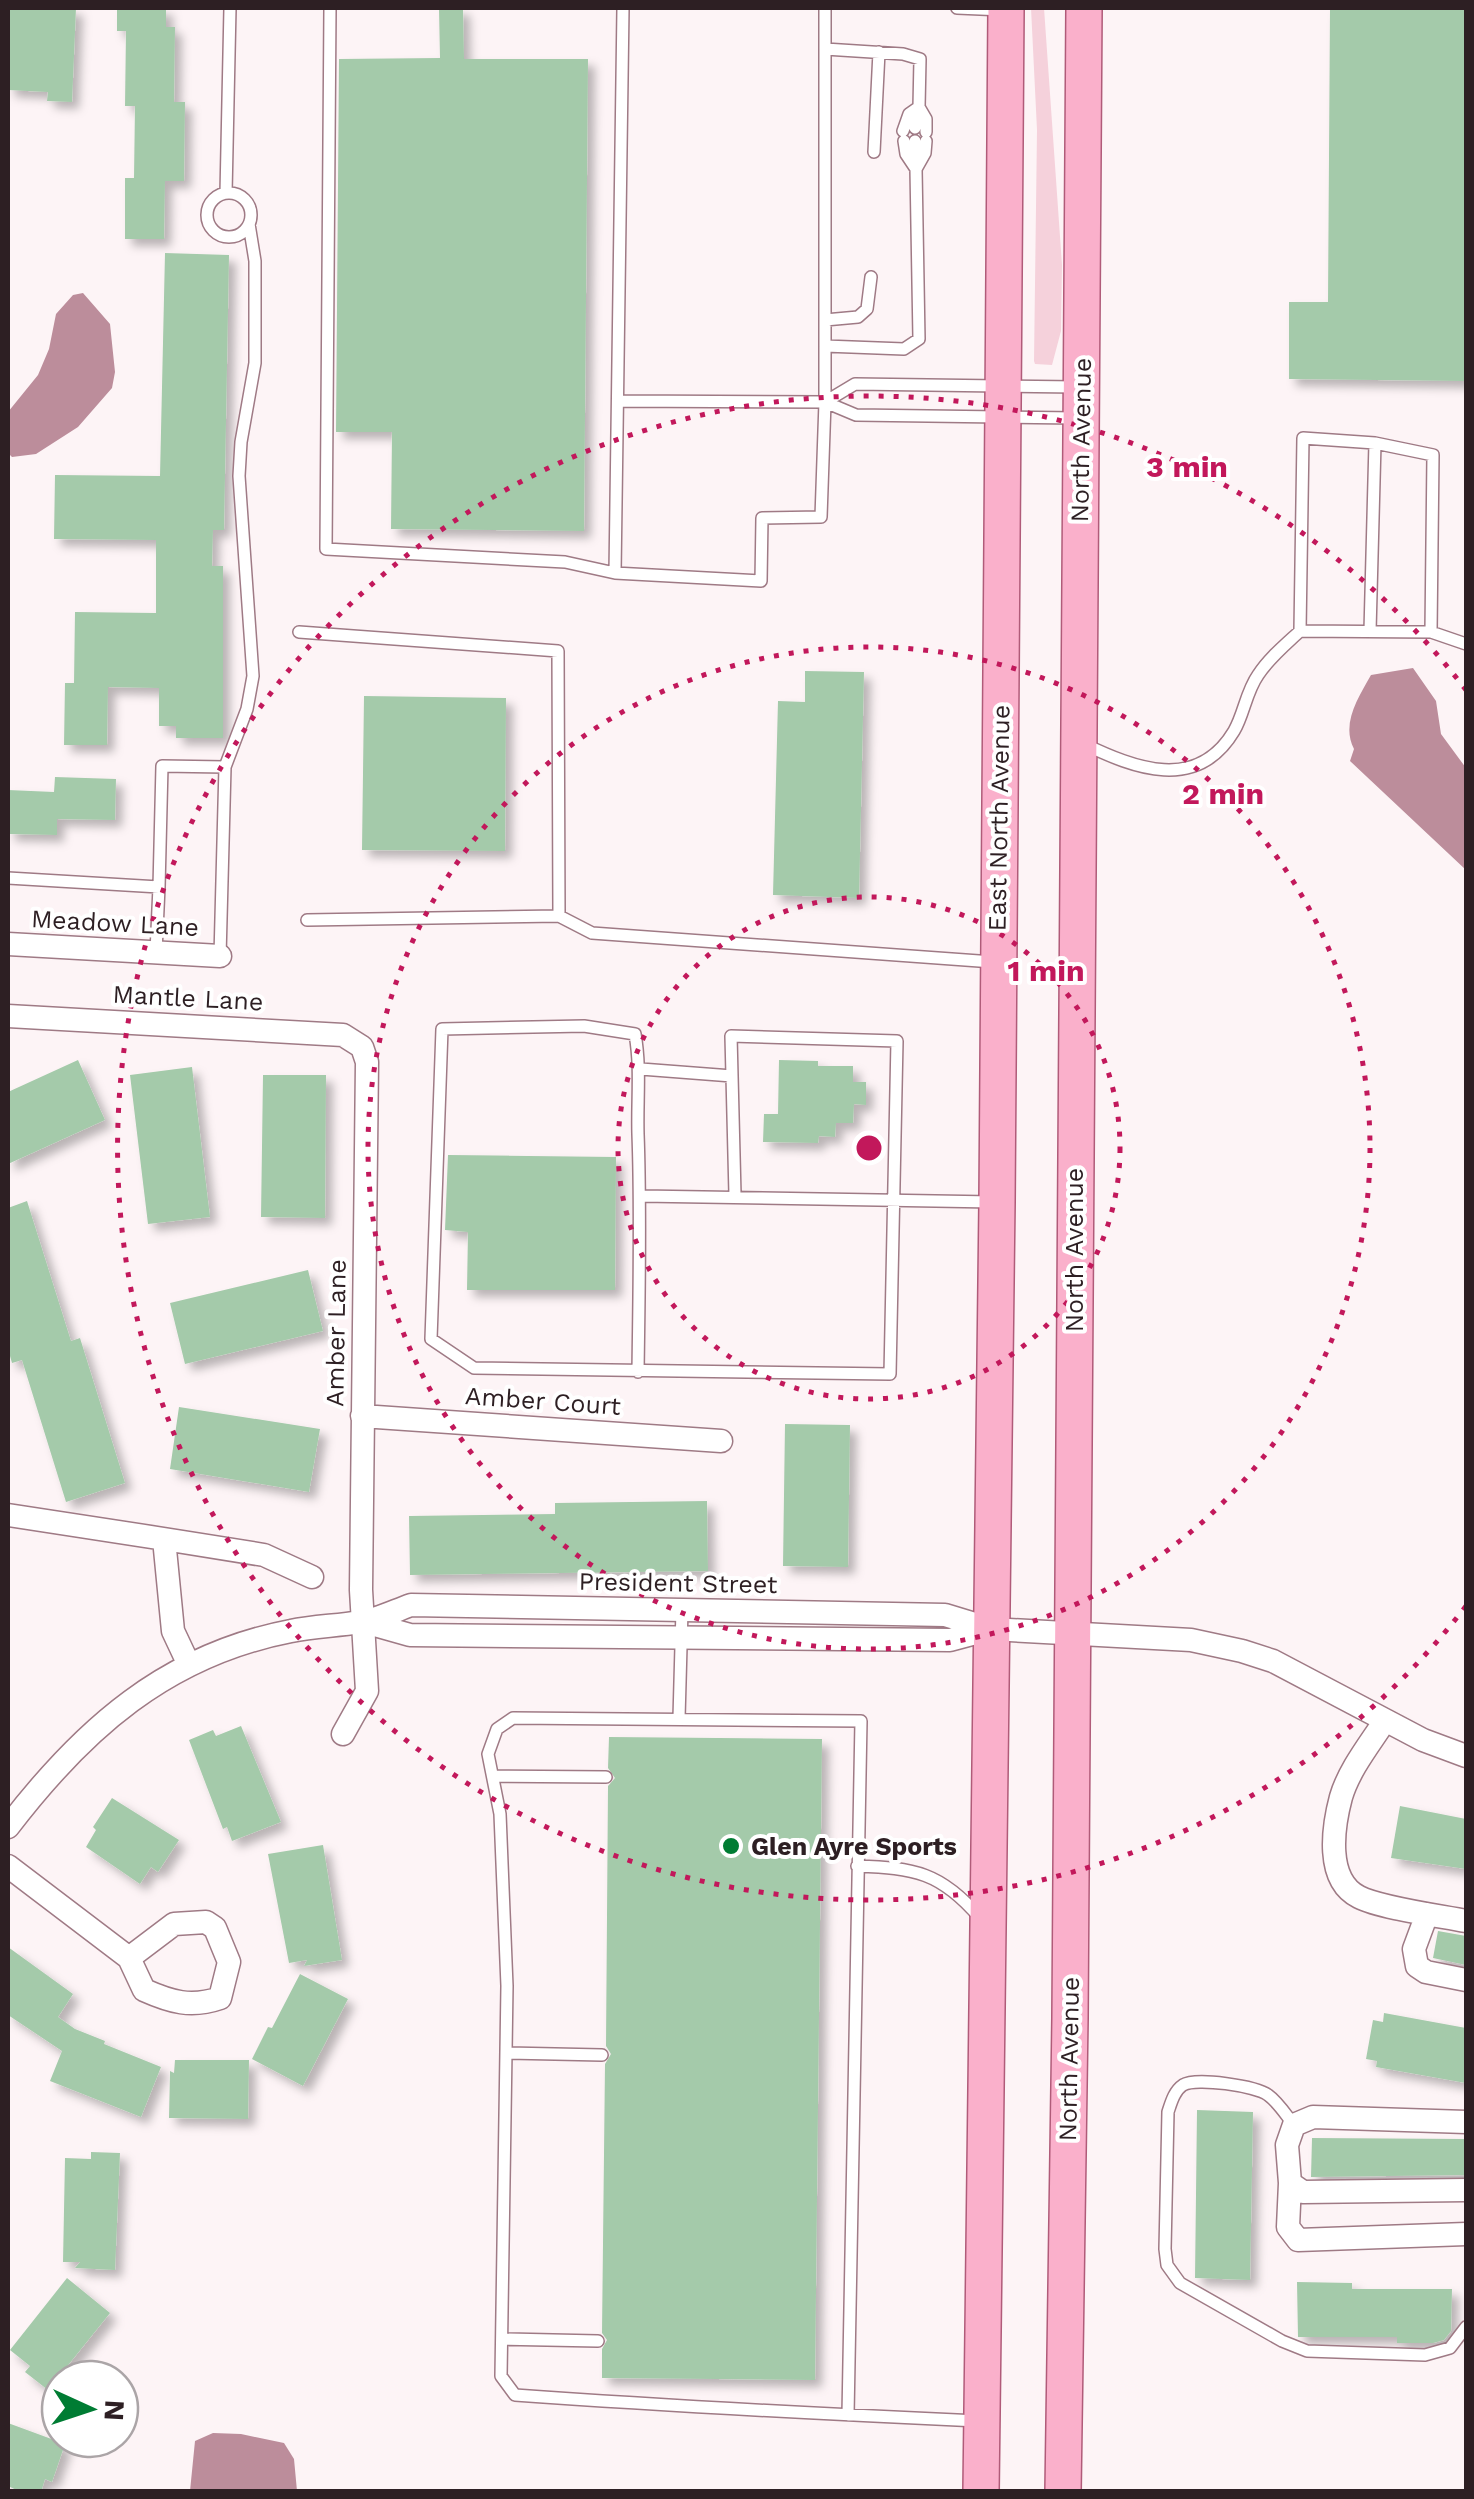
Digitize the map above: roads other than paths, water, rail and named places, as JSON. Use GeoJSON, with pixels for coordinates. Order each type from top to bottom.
{"type":"FeatureCollection","features":[{"type":"Feature","properties":{"kind":"main road","name":"North Avenue"},"geometry":{"type":"LineString","coordinates":[[1064,2492],[1084,8]]}},
{"type":"Feature","properties":{"kind":"main road","name":"East North Avenue"},"geometry":{"type":"LineString","coordinates":[[992,1629],[1006,9]]}},
{"type":"Feature","properties":{"kind":"main road"},"geometry":{"type":"LineString","coordinates":[[981,2492],[992,1629]]}},
{"type":"Feature","properties":{"kind":"street","name":"Meadow Lane"},"geometry":{"type":"LineString","coordinates":[[8,944],[220,956]]}},
{"type":"Feature","properties":{"kind":"street","name":"Mantle Lane"},"geometry":{"type":"LineString","coordinates":[[8,1016],[344,1035],[362,1046]]}},
{"type":"Feature","properties":{"kind":"street","name":"Amber Lane"},"geometry":{"type":"LineString","coordinates":[[344,1734],[367,1691],[361,1590],[368,1062],[362,1046]]}},
{"type":"Feature","properties":{"kind":"street","name":"Amber Court"},"geometry":{"type":"LineString","coordinates":[[362,1416],[721,1441]]}},
{"type":"Feature","properties":{"kind":"street"},"geometry":{"type":"LineString","coordinates":[[8,1515],[264,1555],[312,1577]]}},
{"type":"Feature","properties":{"kind":"street"},"geometry":{"type":"LineString","coordinates":[[164,1539],[173,1631],[189,1665]]}},
{"type":"Feature","properties":{"kind":"street","name":"President Street"},"geometry":{"type":"LineString","coordinates":[[8,1827],[76,1745],[133,1697],[189,1665],[232,1647],[291,1631],[364,1622],[411,1606],[945,1615],[992,1629],[1191,1640],[1242,1650],[1272,1661],[1384,1722],[1466,1756]]}},
{"type":"Feature","properties":{"kind":"street","name":"President Street"},"geometry":{"type":"LineString","coordinates":[[364,1622],[410,1634],[682,1638],[950,1640],[992,1629]]}},
{"type":"Feature","properties":{"kind":"street"},"geometry":{"type":"LineString","coordinates":[[1384,1722],[1341,1798],[1334,1858],[1340,1879],[1358,1897],[1466,1920]]}},
{"type":"Feature","properties":{"kind":"street"},"geometry":{"type":"LineString","coordinates":[[8,1866],[129,1958],[144,1990],[172,2003],[202,2004],[220,1998],[230,1962],[216,1928],[206,1922],[174,1924],[129,1958]]}},
{"type":"Feature","properties":{"kind":"street"},"geometry":{"type":"LineString","coordinates":[[1427,1914],[1414,1949],[1417,1966],[1426,1972],[1466,1980]]}},
{"type":"Feature","properties":{"kind":"street"},"geometry":{"type":"LineString","coordinates":[[1466,2122],[1313,2117],[1294,2125],[1287,2146],[1288,2227],[1298,2240],[1466,2234]]}},
{"type":"Feature","properties":{"kind":"street"},"geometry":{"type":"LineString","coordinates":[[1290,2183],[1303,2192],[1466,2190]]}},
{"type":"Feature","properties":{"kind":"lane"},"geometry":{"type":"LineString","coordinates":[[226,193],[230,8]]}},
{"type":"Feature","properties":{"kind":"lane"},"geometry":{"type":"LineString","coordinates":[[330,8],[326,550],[565,562],[615,573],[760,581],[762,518],[821,517],[825,402],[825,8]]}},
{"type":"Feature","properties":{"kind":"lane"},"geometry":{"type":"LineString","coordinates":[[615,573],[623,8]]}},
{"type":"Feature","properties":{"kind":"lane"},"geometry":{"type":"LineString","coordinates":[[957,8],[1006,9]]}},
{"type":"Feature","properties":{"kind":"lane"},"geometry":{"type":"LineString","coordinates":[[826,49],[879,52],[920,60],[915,136],[906,154],[916,169]]}},
{"type":"Feature","properties":{"kind":"lane"},"geometry":{"type":"LineString","coordinates":[[874,152],[879,52]]}},
{"type":"Feature","properties":{"kind":"lane"},"geometry":{"type":"LineString","coordinates":[[825,346],[904,349],[918,339],[916,169],[925,154],[915,136]]}},
{"type":"Feature","properties":{"kind":"lane"},"geometry":{"type":"LineString","coordinates":[[220,956],[225,768],[246,709],[252,676],[239,476],[255,363],[256,261],[248,204],[239,195],[226,193],[209,206],[207,214],[217,233],[239,234],[249,224]]}},
{"type":"Feature","properties":{"kind":"lane"},"geometry":{"type":"LineString","coordinates":[[825,320],[858,317],[867,309],[871,276]]}},
{"type":"Feature","properties":{"kind":"lane"},"geometry":{"type":"LineString","coordinates":[[825,402],[855,384],[1003,401],[1081,403]]}},
{"type":"Feature","properties":{"kind":"lane"},"geometry":{"type":"LineString","coordinates":[[618,401],[825,402],[856,415],[1003,401],[1081,403]]}},
{"type":"Feature","properties":{"kind":"lane"},"geometry":{"type":"LineString","coordinates":[[1300,631],[1303,438],[1375,443],[1433,455],[1431,632]]}},
{"type":"Feature","properties":{"kind":"lane"},"geometry":{"type":"LineString","coordinates":[[1370,632],[1375,443]]}},
{"type":"Feature","properties":{"kind":"lane"},"geometry":{"type":"LineString","coordinates":[[1077,741],[1144,770],[1174,771],[1195,764],[1216,752],[1230,737],[1255,680],[1300,631],[1431,632],[1466,644]]}},
{"type":"Feature","properties":{"kind":"lane"},"geometry":{"type":"LineString","coordinates":[[299,632],[558,651],[560,916]]}},
{"type":"Feature","properties":{"kind":"lane"},"geometry":{"type":"LineString","coordinates":[[156,954],[162,766],[225,768]]}},
{"type":"Feature","properties":{"kind":"lane"},"geometry":{"type":"LineString","coordinates":[[8,878],[159,886]]}},
{"type":"Feature","properties":{"kind":"lane"},"geometry":{"type":"LineString","coordinates":[[307,920],[560,916],[592,933],[998,962]]}},
{"type":"Feature","properties":{"kind":"lane"},"geometry":{"type":"LineString","coordinates":[[638,1372],[641,1069],[635,1034],[584,1026],[442,1029],[431,1339],[474,1368],[638,1372],[890,1374],[898,1042],[730,1036],[735,1195]]}},
{"type":"Feature","properties":{"kind":"lane"},"geometry":{"type":"LineString","coordinates":[[641,1069],[732,1076]]}},
{"type":"Feature","properties":{"kind":"lane"},"geometry":{"type":"LineString","coordinates":[[642,1196],[997,1202]]}},
{"type":"Feature","properties":{"kind":"lane"},"geometry":{"type":"LineString","coordinates":[[680,1718],[682,1610]]}},
{"type":"Feature","properties":{"kind":"lane"},"geometry":{"type":"LineString","coordinates":[[848,2415],[861,1721],[513,1718],[497,1729],[488,1754],[494,1776],[501,1852],[507,1986],[501,2376],[515,2394],[848,2415],[982,2421]]}},
{"type":"Feature","properties":{"kind":"lane"},"geometry":{"type":"LineString","coordinates":[[494,1776],[606,1777]]}},
{"type":"Feature","properties":{"kind":"lane"},"geometry":{"type":"LineString","coordinates":[[857,1866],[914,1870],[933,1876],[958,1895],[988,1928]]}},
{"type":"Feature","properties":{"kind":"lane"},"geometry":{"type":"LineString","coordinates":[[506,2053],[602,2054]]}},
{"type":"Feature","properties":{"kind":"lane"},"geometry":{"type":"LineString","coordinates":[[1294,2125],[1269,2095],[1258,2090],[1197,2082],[1184,2084],[1174,2096],[1168,2112],[1165,2249],[1167,2265],[1180,2283],[1307,2351],[1425,2356],[1450,2348],[1466,2327]]}},
{"type":"Feature","properties":{"kind":"lane"},"geometry":{"type":"LineString","coordinates":[[502,2339],[598,2341]]}},
{"type":"Feature","properties":{"kind":"place","name":"Glen Ayre Sports"},"geometry":{"type":"Point","coordinates":[731,1846]}}]}
